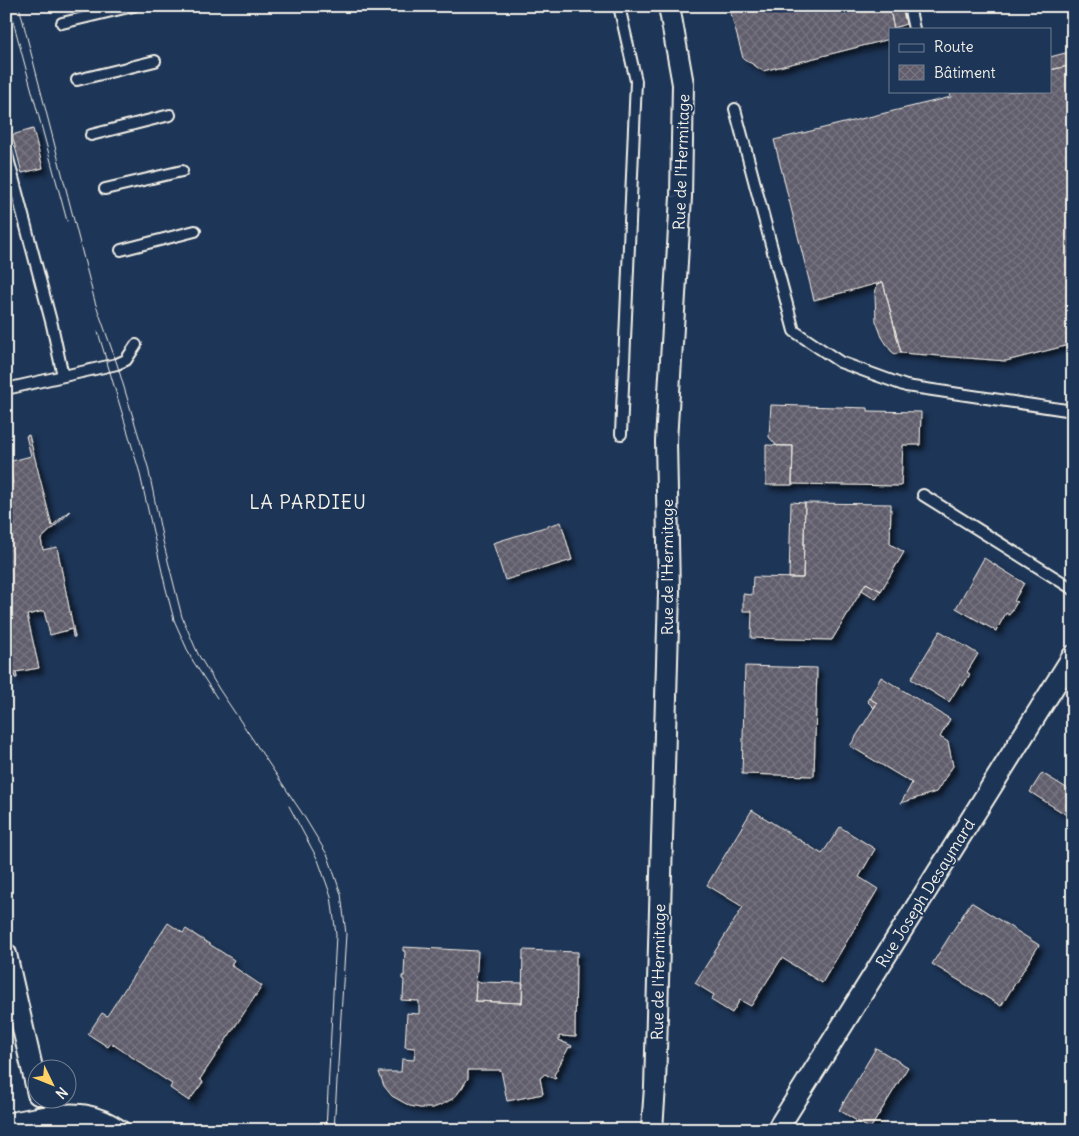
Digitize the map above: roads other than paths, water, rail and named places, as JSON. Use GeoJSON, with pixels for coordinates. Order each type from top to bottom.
{"type":"FeatureCollection","features":[{"type":"Feature","properties":{"kind":"street","name":"Rue de l'Hermitage"},"geometry":{"type":"LineString","coordinates":[[652,1129],[656,1087],[668,592],[666,441],[681,197],[683,84],[669,6]]}},
{"type":"Feature","properties":{"kind":"street","name":"Rue Joseph Desaymard"},"geometry":{"type":"LineString","coordinates":[[779,1130],[780,1125],[1073,656]]}},
{"type":"Feature","properties":{"kind":"street"},"geometry":{"type":"LineString","coordinates":[[6,954],[30,1058]]}},
{"type":"Feature","properties":{"kind":"street"},"geometry":{"type":"LineString","coordinates":[[41,1108],[43,1119]]}},
{"type":"Feature","properties":{"kind":"street"},"geometry":{"type":"LineString","coordinates":[[6,1124],[64,1115],[87,1116],[110,1124],[119,1130]]}},
{"type":"Feature","properties":{"kind":"lane"},"geometry":{"type":"LineString","coordinates":[[62,23],[134,6]]}},
{"type":"Feature","properties":{"kind":"lane"},"geometry":{"type":"LineString","coordinates":[[619,6],[636,80],[621,434]]}},
{"type":"Feature","properties":{"kind":"lane"},"geometry":{"type":"LineString","coordinates":[[909,6],[914,28]]}},
{"type":"Feature","properties":{"kind":"lane"},"geometry":{"type":"LineString","coordinates":[[77,80],[156,60]]}},
{"type":"Feature","properties":{"kind":"lane"},"geometry":{"type":"LineString","coordinates":[[735,109],[794,331],[840,362],[906,386],[1073,411]]}},
{"type":"Feature","properties":{"kind":"lane"},"geometry":{"type":"LineString","coordinates":[[91,134],[170,115]]}},
{"type":"Feature","properties":{"kind":"lane"},"geometry":{"type":"LineString","coordinates":[[6,151],[52,325],[63,376]]}},
{"type":"Feature","properties":{"kind":"lane"},"geometry":{"type":"LineString","coordinates":[[105,189],[182,171]]}},
{"type":"Feature","properties":{"kind":"lane"},"geometry":{"type":"LineString","coordinates":[[121,250],[195,230]]}},
{"type":"Feature","properties":{"kind":"lane"},"geometry":{"type":"LineString","coordinates":[[6,389],[117,364],[126,360],[136,345]]}},
{"type":"Feature","properties":{"kind":"lane"},"geometry":{"type":"LineString","coordinates":[[923,495],[1073,589]]}},
{"type":"Feature","properties":{"kind":"tram line"},"geometry":{"type":"LineString","coordinates":[[9,6],[67,221]]}},
{"type":"Feature","properties":{"kind":"tram line"},"geometry":{"type":"LineString","coordinates":[[19,6],[95,302],[117,364],[148,467],[163,541],[182,617],[198,654],[219,689],[302,813],[328,856],[341,894],[346,934],[334,1130]]}},
{"type":"Feature","properties":{"kind":"tram line"},"geometry":{"type":"LineString","coordinates":[[98,332],[139,470],[174,620],[191,658],[217,698]]}},
{"type":"Feature","properties":{"kind":"tram line"},"geometry":{"type":"LineString","coordinates":[[289,806],[318,860],[331,896],[336,935],[326,1130]]}},
{"type":"Feature","properties":{"kind":"district","name":"LA PARDIEU"},"geometry":{"type":"Point","coordinates":[308,502]}}]}
